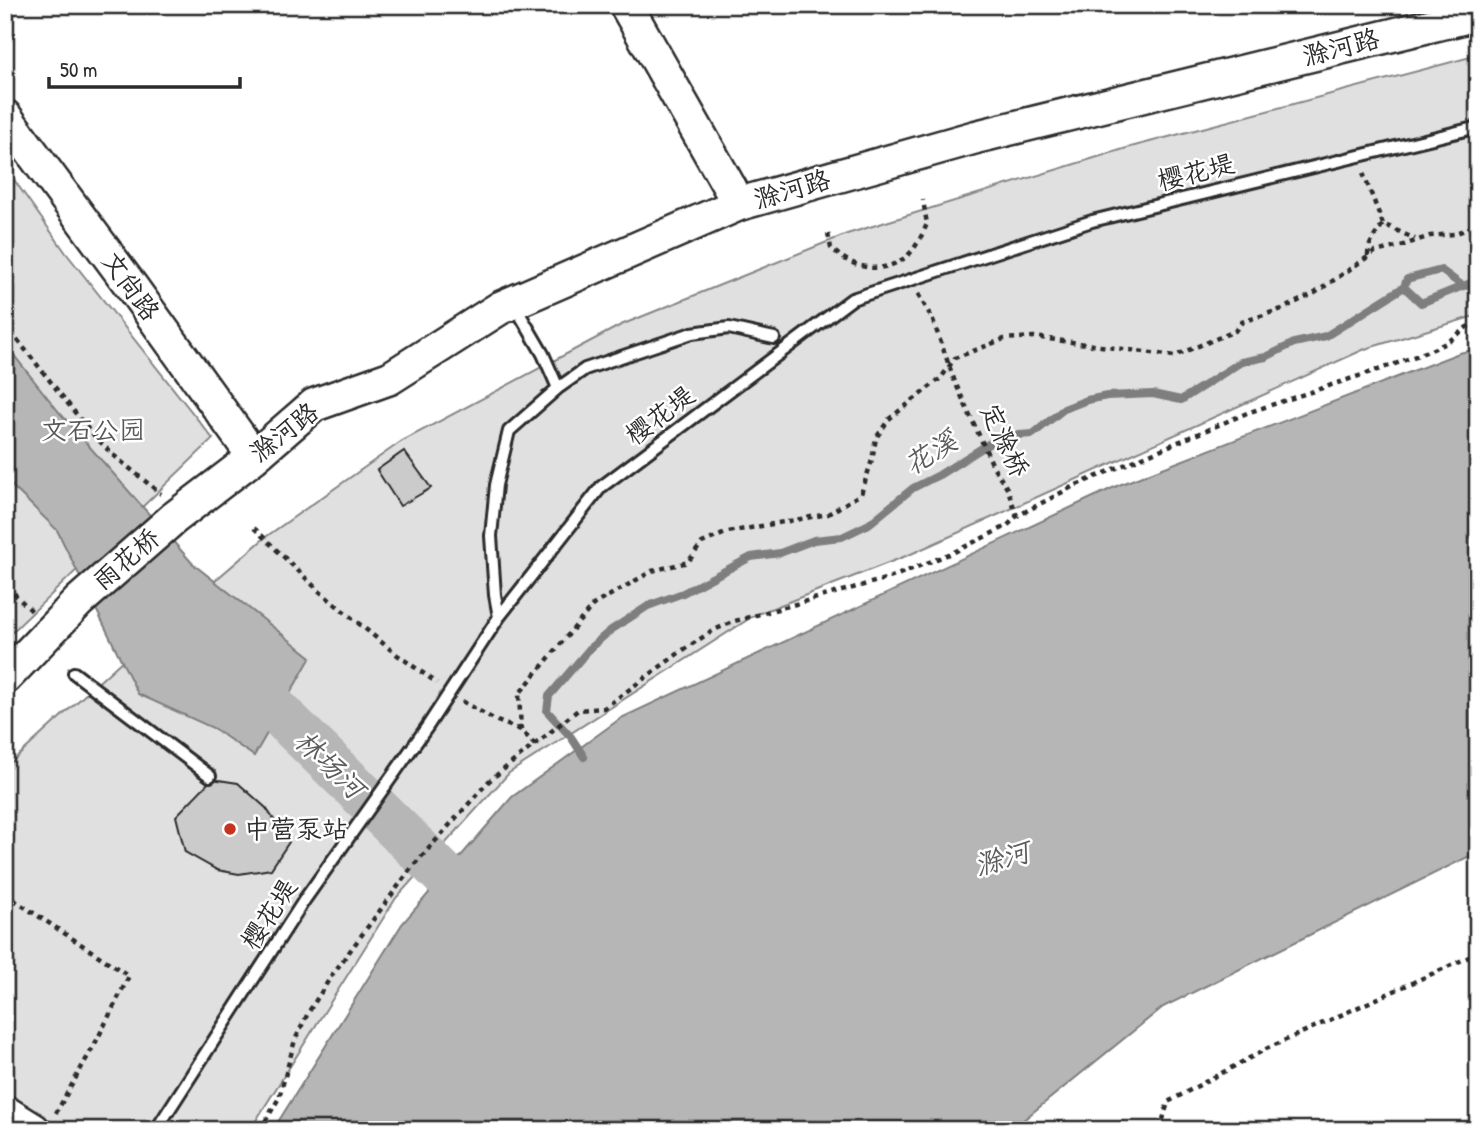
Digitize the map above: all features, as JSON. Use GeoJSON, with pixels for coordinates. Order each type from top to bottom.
{"type":"FeatureCollection","features":[{"type":"Feature","properties":{"kind":"street"},"geometry":{"type":"LineString","coordinates":[[626,5],[739,204]]}},
{"type":"Feature","properties":{"kind":"street","name":"滁河路"},"geometry":{"type":"LineString","coordinates":[[172,509],[254,457],[314,405],[390,377],[500,308],[739,204],[976,137],[1478,14]]}},
{"type":"Feature","properties":{"kind":"street","name":"文尚路"},"geometry":{"type":"LineString","coordinates":[[5,116],[254,457]]}},
{"type":"Feature","properties":{"kind":"street","name":"雨花桥"},"geometry":{"type":"LineString","coordinates":[[5,678],[172,509]]}},
{"type":"Feature","properties":{"kind":"street"},"geometry":{"type":"LineString","coordinates":[[5,1112],[43,1125]]}},
{"type":"Feature","properties":{"kind":"lane","name":"樱花堤"},"geometry":{"type":"LineString","coordinates":[[156,1130],[305,899],[427,727],[499,617],[601,487],[852,299],[1092,221],[1478,127]]}},
{"type":"Feature","properties":{"kind":"lane"},"geometry":{"type":"LineString","coordinates":[[513,303],[543,354],[558,388]]}},
{"type":"Feature","properties":{"kind":"lane"},"geometry":{"type":"LineString","coordinates":[[499,617],[491,536],[496,485],[509,431],[558,388],[585,369],[692,333],[729,328],[774,338]]}},
{"type":"Feature","properties":{"kind":"lane"},"geometry":{"type":"LineString","coordinates":[[74,673],[210,776]]}},
{"type":"Feature","properties":{"kind":"path"},"geometry":{"type":"LineString","coordinates":[[1363,171],[1383,224],[1416,240]]}},
{"type":"Feature","properties":{"kind":"path"},"geometry":{"type":"LineString","coordinates":[[828,234],[831,248],[853,265],[876,269],[893,264],[907,256],[927,224],[923,200]]}},
{"type":"Feature","properties":{"kind":"path"},"geometry":{"type":"LineString","coordinates":[[1368,257],[1368,247],[1383,224]]}},
{"type":"Feature","properties":{"kind":"path"},"geometry":{"type":"LineString","coordinates":[[521,730],[519,694],[593,605],[652,571],[688,562],[702,543],[728,532],[828,514],[846,505],[861,494],[876,438],[889,419],[941,378],[956,358],[1004,340],[1034,337],[1174,356],[1235,331],[1242,321],[1282,309],[1315,293],[1375,252],[1416,240],[1454,234],[1478,225]]}},
{"type":"Feature","properties":{"kind":"path"},"geometry":{"type":"LineString","coordinates":[[893,264],[901,270]]}},
{"type":"Feature","properties":{"kind":"path","name":"定滁桥"},"geometry":{"type":"LineString","coordinates":[[915,287],[932,318],[955,382],[993,466],[1008,490],[1017,516]]}},
{"type":"Feature","properties":{"kind":"path"},"geometry":{"type":"LineString","coordinates":[[260,1130],[279,1098],[295,1040],[308,1013],[413,866],[489,781],[578,710],[604,708],[714,630],[735,621],[892,577],[978,542],[1007,526],[1017,516],[1074,486],[1247,413],[1431,350],[1448,342],[1478,321]]}},
{"type":"Feature","properties":{"kind":"path"},"geometry":{"type":"LineString","coordinates":[[5,324],[88,429],[172,509]]}},
{"type":"Feature","properties":{"kind":"path"},"geometry":{"type":"LineString","coordinates":[[254,528],[319,591],[396,654],[445,689]]}},
{"type":"Feature","properties":{"kind":"path"},"geometry":{"type":"LineString","coordinates":[[5,575],[16,596],[34,613]]}},
{"type":"Feature","properties":{"kind":"path"},"geometry":{"type":"LineString","coordinates":[[455,697],[497,721],[521,730],[535,745]]}},
{"type":"Feature","properties":{"kind":"path"},"geometry":{"type":"LineString","coordinates":[[5,894],[129,976],[71,1089],[43,1125]]}},
{"type":"Feature","properties":{"kind":"path"},"geometry":{"type":"LineString","coordinates":[[1160,1130],[1168,1102],[1268,1048],[1478,953]]}},
{"type":"Feature","properties":{"kind":"green space"},"geometry":{"type":"Polygon","coordinates":[[[1478,55],[1478,315],[1365,349],[911,554],[755,615],[509,773],[396,898],[250,1130],[5,1130],[5,768],[137,647],[267,536],[402,441],[621,325],[847,234],[1127,148],[1478,55]]]}},
{"type":"Feature","properties":{"kind":"green space","name":"文石公园"},"geometry":{"type":"Polygon","coordinates":[[[5,167],[66,253],[213,439],[5,639],[5,167]]]}},
{"type":"Feature","properties":{"kind":"water"},"geometry":{"type":"Polygon","coordinates":[[[5,344],[59,412],[193,564],[311,657],[254,756],[213,728],[138,694],[57,530],[5,479],[5,344]]]}},
{"type":"Feature","properties":{"kind":"water","name":"滁河"},"geometry":{"type":"Polygon","coordinates":[[[1478,349],[1478,852],[1163,1007],[1011,1130],[273,1130],[402,924],[512,797],[621,718],[1119,485],[1459,353],[1478,349]]]}},
{"type":"Feature","properties":{"kind":"building"},"geometry":{"type":"Polygon","coordinates":[[[404,451],[431,488],[400,506],[377,470],[404,451]]]}},
{"type":"Feature","properties":{"kind":"building","name":"中营泵站"},"geometry":{"type":"Polygon","coordinates":[[[212,779],[238,783],[266,808],[289,842],[271,869],[239,874],[217,870],[185,852],[176,816],[212,779]]]}},
{"type":"Feature","properties":{"kind":"waterway"},"geometry":{"type":"LineString","coordinates":[[1404,287],[1407,279],[1441,270],[1460,284],[1478,289]]}},
{"type":"Feature","properties":{"kind":"waterway","name":"花溪"},"geometry":{"type":"LineString","coordinates":[[584,757],[571,737],[547,711],[549,696],[591,647],[611,630],[648,606],[683,593],[751,557],[780,553],[814,540],[842,537],[869,524],[913,488],[995,440],[1006,436],[1033,434],[1064,409],[1107,396],[1153,394],[1181,400],[1241,362],[1266,357],[1294,343],[1326,336],[1404,287],[1421,303],[1478,280]]}},
{"type":"Feature","properties":{"kind":"waterway","name":"林场河"},"geometry":{"type":"LineString","coordinates":[[235,670],[489,919]]}},
{"type":"Feature","properties":{"kind":"place","name":"中营泵站"},"geometry":{"type":"Point","coordinates":[230,829]}}]}
